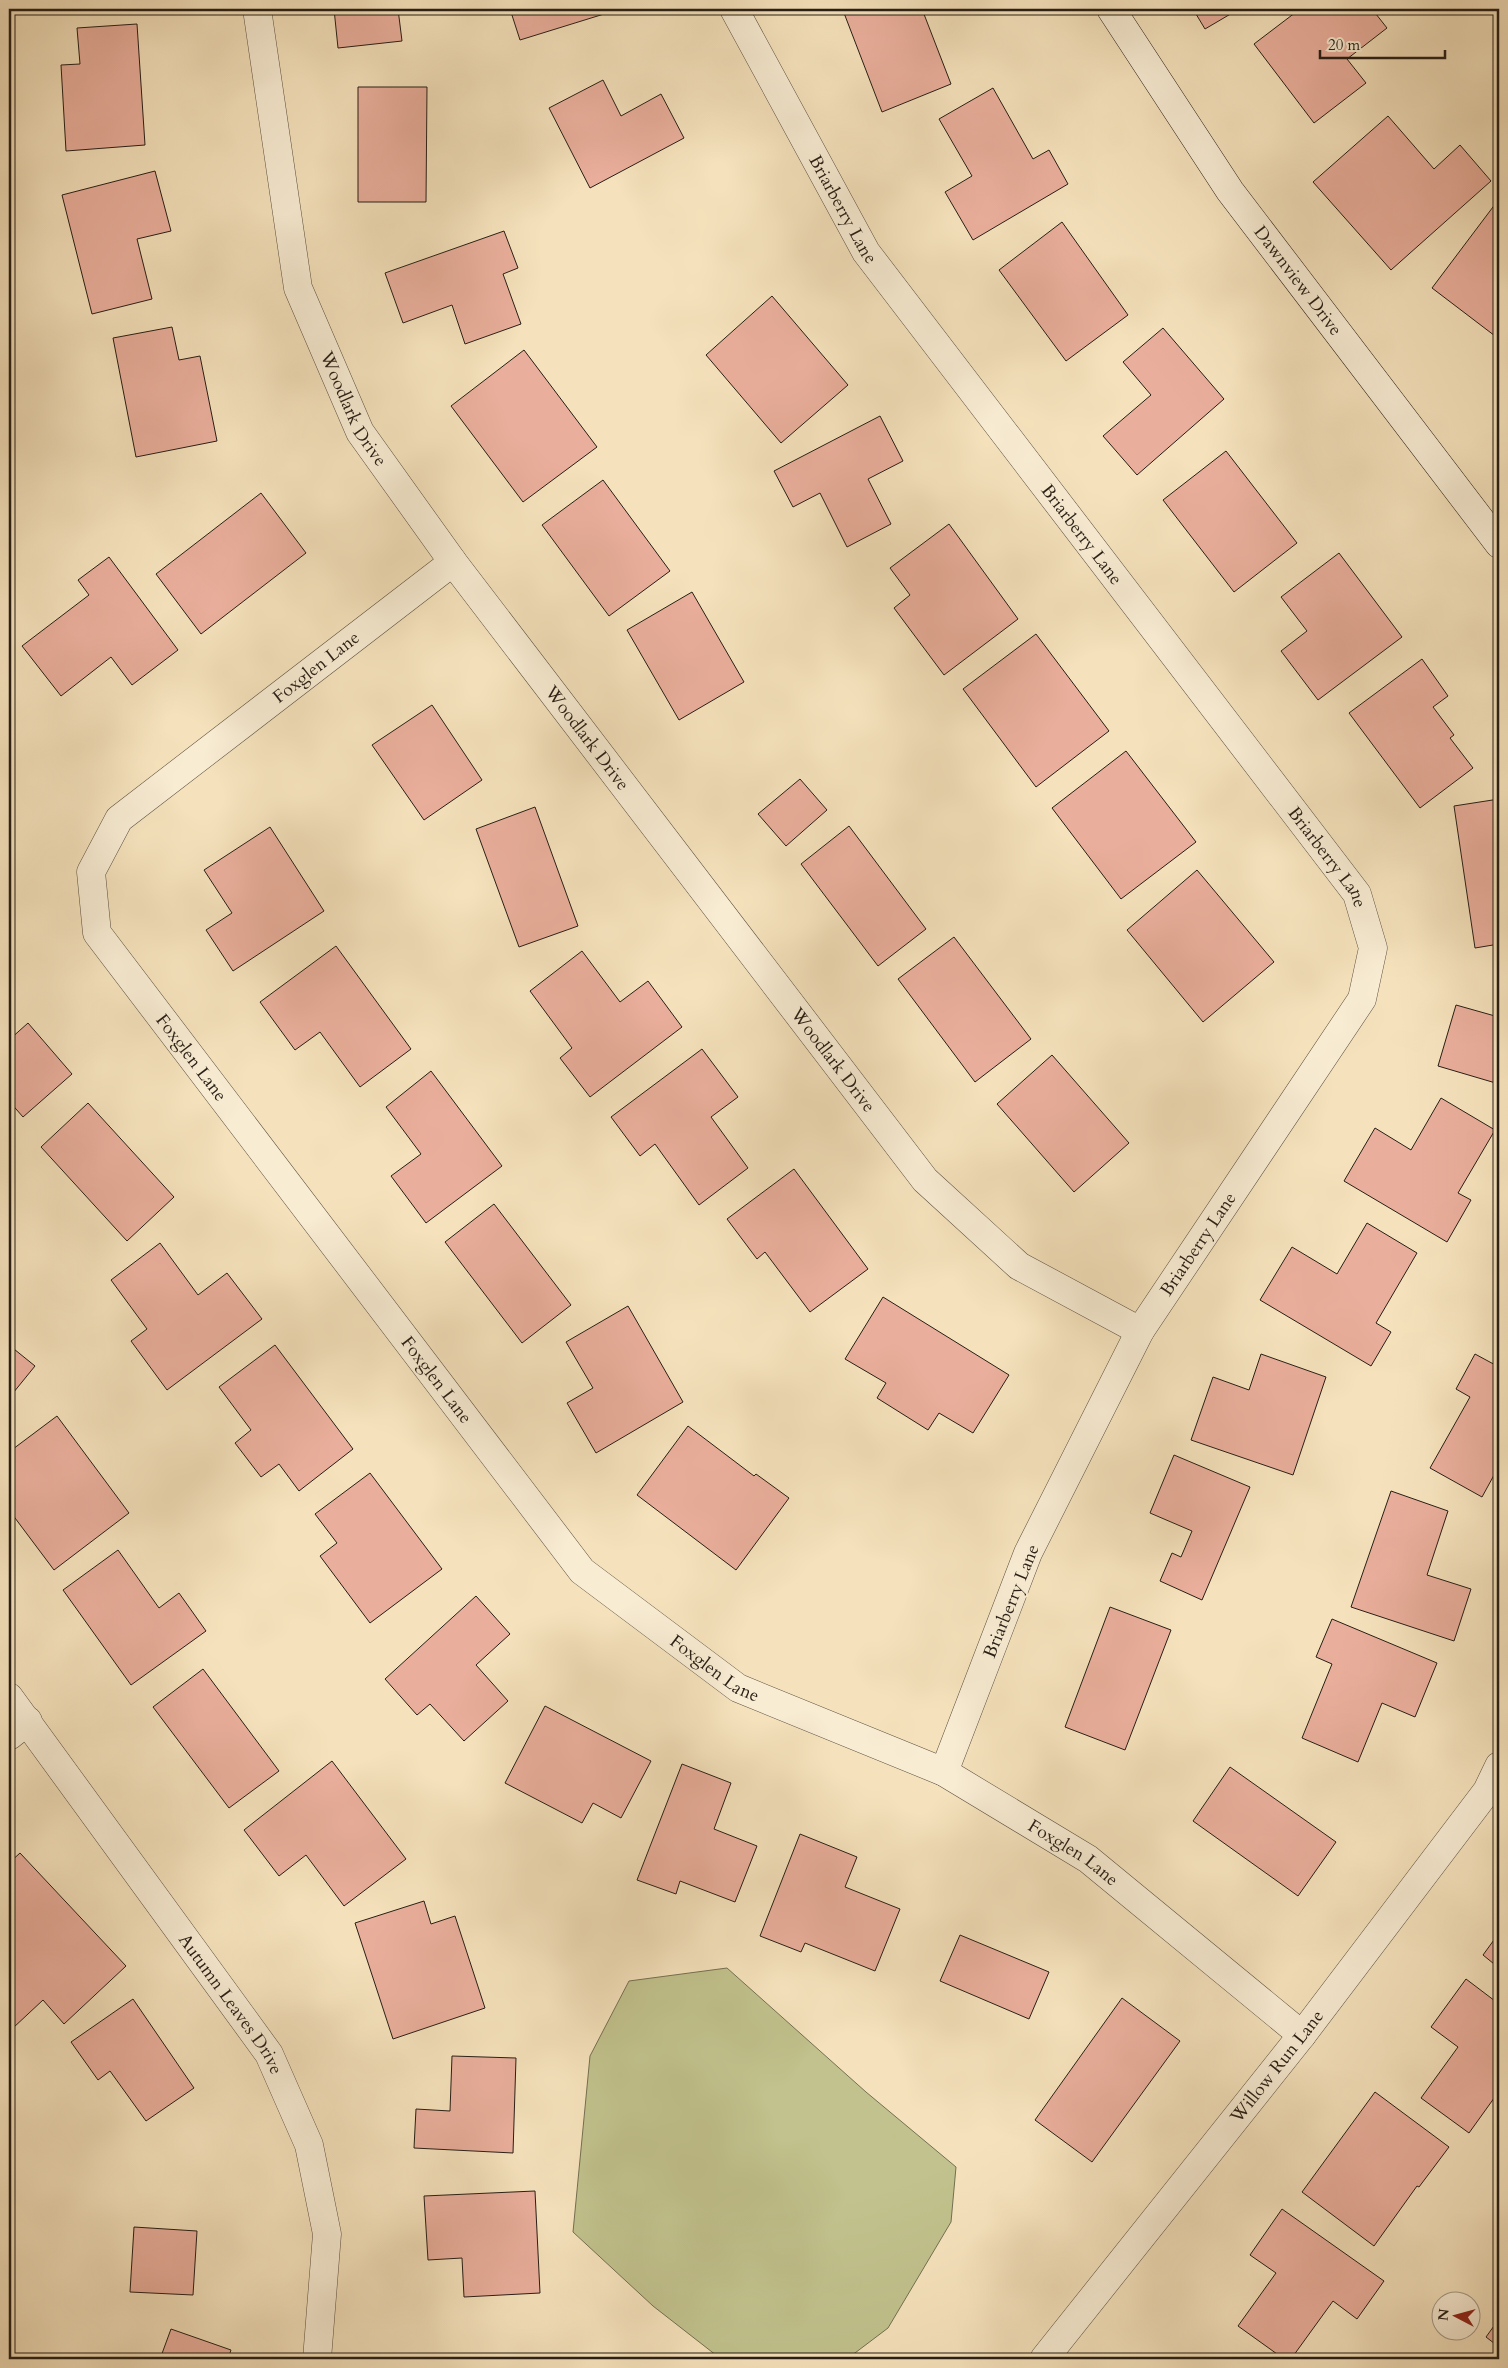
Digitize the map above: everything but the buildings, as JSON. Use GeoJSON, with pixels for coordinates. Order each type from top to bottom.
{"type":"FeatureCollection","features":[{"type":"Feature","properties":{"kind":"street","name":"Woodlark Drive"},"geometry":{"type":"LineString","coordinates":[[257,9],[298,288],[360,432],[453,562],[925,1180],[1020,1266],[1140,1331]]}},
{"type":"Feature","properties":{"kind":"street","name":"Briarberry Lane"},"geometry":{"type":"LineString","coordinates":[[734,9],[866,252],[1357,894],[1373,948],[1362,999],[1140,1331],[1028,1554],[944,1772]]}},
{"type":"Feature","properties":{"kind":"street","name":"Dawnview Drive"},"geometry":{"type":"LineString","coordinates":[[1111,9],[1230,191],[1499,544]]}},
{"type":"Feature","properties":{"kind":"street","name":"Foxglen Lane"},"geometry":{"type":"LineString","coordinates":[[453,562],[119,819],[92,872],[97,932],[582,1571],[738,1688],[944,1772],[1088,1859],[1302,2035]]}},
{"type":"Feature","properties":{"kind":"street","name":"Autumn Leaves Drive"},"geometry":{"type":"LineString","coordinates":[[9,1697],[18,1729],[270,2054],[309,2146],[327,2234],[317,2359]]}},
{"type":"Feature","properties":{"kind":"street","name":"Willow Run Lane"},"geometry":{"type":"LineString","coordinates":[[1044,2359],[1302,2035],[1487,1791],[1499,1766]]}},
{"type":"Feature","properties":{"kind":"green space"},"geometry":{"type":"Polygon","coordinates":[[[727,1968],[866,2092],[956,2167],[951,2222],[888,2328],[847,2359],[721,2359],[653,2306],[573,2232],[590,2056],[629,1981],[727,1968]]]}}]}
